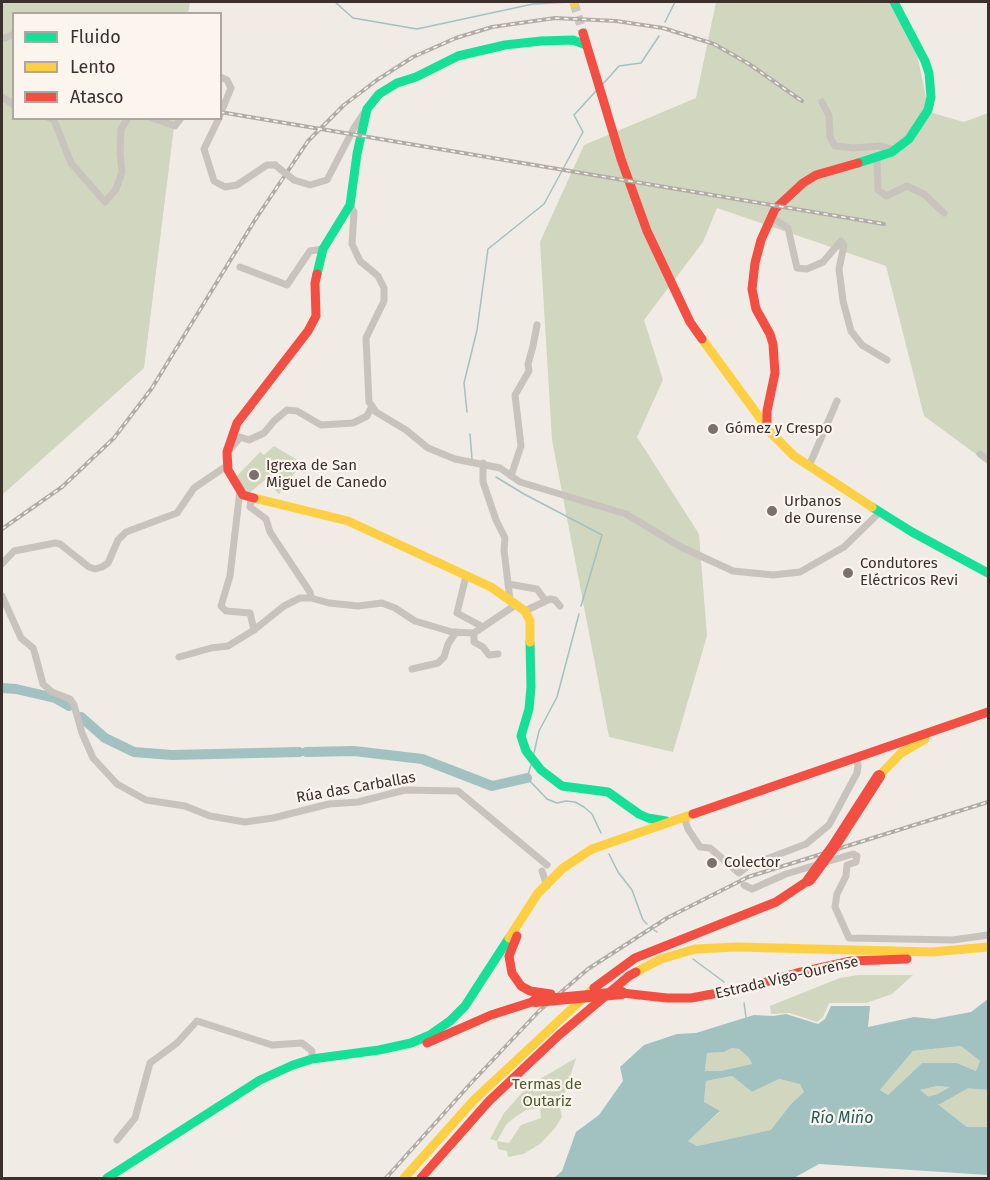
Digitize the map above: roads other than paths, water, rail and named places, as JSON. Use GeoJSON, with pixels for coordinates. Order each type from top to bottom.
{"type":"FeatureCollection","features":[{"type":"Feature","properties":{"kind":"main road"},"geometry":{"type":"LineString","coordinates":[[767,426],[767,411],[775,373],[773,344],[756,309],[752,289],[761,240],[771,217],[784,199],[816,175],[877,158],[895,150],[909,139],[928,110],[931,85],[925,61],[894,2]]}},
{"type":"Feature","properties":{"kind":"main road"},"geometry":{"type":"LineString","coordinates":[[582,33],[621,159],[647,231],[690,322],[771,433],[794,456],[880,512],[988,573]]}},
{"type":"Feature","properties":{"kind":"main road"},"geometry":{"type":"LineString","coordinates":[[586,45],[573,40],[541,41],[505,45],[458,56],[397,83],[379,94],[367,109],[357,154],[350,205],[323,249],[315,282],[316,316],[308,331],[237,423],[227,459],[228,470],[243,495],[348,521],[491,587],[517,605],[530,621],[531,687],[529,709],[521,736],[526,751],[541,770],[562,786],[608,792],[639,814],[648,818],[670,821]]}},
{"type":"Feature","properties":{"kind":"main road"},"geometry":{"type":"LineString","coordinates":[[121,1176],[260,1080],[312,1059],[379,1050],[411,1043],[430,1035],[450,1021],[476,991],[522,915],[563,868],[592,849],[988,712]]}},
{"type":"Feature","properties":{"kind":"main road"},"geometry":{"type":"LineString","coordinates":[[404,1179],[474,1100],[585,995],[616,970],[657,948],[776,902],[809,880],[879,776],[901,753],[958,722]]}},
{"type":"Feature","properties":{"kind":"main road"},"geometry":{"type":"LineString","coordinates":[[639,814],[644,822],[641,831]]}},
{"type":"Feature","properties":{"kind":"main road"},"geometry":{"type":"LineString","coordinates":[[547,888],[512,948],[509,960],[512,973],[521,986],[535,993],[622,993]]}},
{"type":"Feature","properties":{"kind":"main road"},"geometry":{"type":"LineString","coordinates":[[421,1179],[489,1101],[560,1035],[629,976],[661,959],[695,949],[736,947],[932,952],[988,950]]}},
{"type":"Feature","properties":{"kind":"main road","name":"Estrada Vigo-Ourense"},"geometry":{"type":"LineString","coordinates":[[622,993],[691,998],[745,988],[851,961],[941,957],[988,950]]}},
{"type":"Feature","properties":{"kind":"main road"},"geometry":{"type":"LineString","coordinates":[[107,1179],[121,1176],[245,1094],[279,1076],[304,1067],[401,1052],[433,1041],[491,1015],[535,1001],[622,993]]}},
{"type":"Feature","properties":{"kind":"street"},"geometry":{"type":"LineString","coordinates":[[5,38],[12,35]]}},
{"type":"Feature","properties":{"kind":"street"},"geometry":{"type":"LineString","coordinates":[[222,78],[227,80],[231,88],[222,112]]}},
{"type":"Feature","properties":{"kind":"street"},"geometry":{"type":"LineString","coordinates":[[822,102],[829,116],[830,137],[835,146],[853,148],[880,146],[895,150]]}},
{"type":"Feature","properties":{"kind":"street"},"geometry":{"type":"LineString","coordinates":[[218,120],[204,149],[214,181],[225,187],[237,185],[267,165],[275,165],[294,180],[310,185],[327,180],[354,128],[367,109]]}},
{"type":"Feature","properties":{"kind":"street"},"geometry":{"type":"LineString","coordinates":[[54,120],[71,163],[105,202],[116,189],[122,172],[121,129],[127,120]]}},
{"type":"Feature","properties":{"kind":"street"},"geometry":{"type":"LineString","coordinates":[[158,120],[175,126],[179,120]]}},
{"type":"Feature","properties":{"kind":"street"},"geometry":{"type":"LineString","coordinates":[[877,158],[878,190],[886,196],[907,186],[924,194],[944,213]]}},
{"type":"Feature","properties":{"kind":"street"},"geometry":{"type":"LineString","coordinates":[[350,205],[354,212],[352,244],[360,261],[378,276],[384,288],[384,301],[366,338],[369,402],[376,412],[406,430],[428,448],[456,459],[500,468],[520,483],[626,514],[681,547],[733,571],[764,574],[801,572],[844,547],[880,512]]}},
{"type":"Feature","properties":{"kind":"street"},"geometry":{"type":"LineString","coordinates":[[771,217],[788,228],[797,268],[807,269],[823,262],[841,241],[844,245],[839,269],[843,302],[851,331],[862,345],[887,360]]}},
{"type":"Feature","properties":{"kind":"street"},"geometry":{"type":"LineString","coordinates":[[240,267],[287,285],[310,251],[323,249]]}},
{"type":"Feature","properties":{"kind":"street"},"geometry":{"type":"LineString","coordinates":[[511,476],[521,446],[515,395],[529,371],[528,364],[537,325]]}},
{"type":"Feature","properties":{"kind":"street"},"geometry":{"type":"LineString","coordinates":[[809,466],[837,401]]}},
{"type":"Feature","properties":{"kind":"street"},"geometry":{"type":"LineString","coordinates":[[2,564],[14,551],[55,543],[60,544],[89,567],[95,569],[102,567],[108,563],[117,540],[126,532],[177,513],[194,488],[227,459],[240,437],[249,440],[264,434],[287,410],[297,411],[321,425],[353,423],[367,416],[372,406]]}},
{"type":"Feature","properties":{"kind":"street"},"geometry":{"type":"LineString","coordinates":[[980,454],[988,460]]}},
{"type":"Feature","properties":{"kind":"street"},"geometry":{"type":"LineString","coordinates":[[483,463],[483,482],[505,538],[508,584],[517,605]]}},
{"type":"Feature","properties":{"kind":"street"},"geometry":{"type":"LineString","coordinates":[[240,490],[230,576],[221,606],[226,611],[250,613],[254,630]]}},
{"type":"Feature","properties":{"kind":"street"},"geometry":{"type":"LineString","coordinates":[[251,498],[250,507],[266,519],[270,532],[310,592],[311,598]]}},
{"type":"Feature","properties":{"kind":"street"},"geometry":{"type":"LineString","coordinates":[[466,576],[458,613],[483,627]]}},
{"type":"Feature","properties":{"kind":"street"},"geometry":{"type":"LineString","coordinates":[[508,584],[537,589],[545,600]]}},
{"type":"Feature","properties":{"kind":"street","name":"Rúa das Carballas"},"geometry":{"type":"LineString","coordinates":[[2,596],[21,638],[33,648],[43,684],[52,692],[70,699],[74,705],[82,733],[93,758],[117,784],[146,800],[245,822],[273,818],[329,804],[358,802],[405,790],[458,791],[545,868],[547,888]]}},
{"type":"Feature","properties":{"kind":"street"},"geometry":{"type":"LineString","coordinates":[[179,657],[228,646],[254,630],[284,606],[300,598],[358,606],[382,603],[395,608],[415,621],[456,632],[474,633],[517,605],[555,600],[560,606]]}},
{"type":"Feature","properties":{"kind":"street"},"geometry":{"type":"LineString","coordinates":[[412,669],[438,663],[444,657],[448,644],[456,632]]}},
{"type":"Feature","properties":{"kind":"street"},"geometry":{"type":"LineString","coordinates":[[474,633],[474,642],[483,647],[489,655],[498,654]]}},
{"type":"Feature","properties":{"kind":"street"},"geometry":{"type":"LineString","coordinates":[[684,817],[688,829],[700,847],[710,848],[739,873],[748,866],[806,844],[829,825],[857,773],[856,757]]}},
{"type":"Feature","properties":{"kind":"street"},"geometry":{"type":"LineString","coordinates":[[744,885],[752,889],[786,873],[853,854],[857,856],[856,862],[847,865],[846,876],[837,894],[835,908],[849,938],[953,940],[988,935]]}},
{"type":"Feature","properties":{"kind":"street"},"geometry":{"type":"LineString","coordinates":[[117,1140],[135,1118],[150,1063],[177,1043],[197,1021],[272,1045],[302,1043],[312,1051],[312,1059]]}},
{"type":"Feature","properties":{"kind":"water","name":"Río Miño"},"geometry":{"type":"Polygon","coordinates":[[[988,999],[988,1090],[937,1086],[920,1090],[967,1127],[988,1127],[988,1175],[819,1164],[794,1178],[554,1178],[562,1171],[576,1132],[599,1115],[623,1081],[620,1067],[644,1045],[677,1034],[696,1033],[754,1015],[786,1014],[818,1024],[825,1019],[831,1006],[870,1006],[868,1027],[914,1017],[934,1019],[971,1012],[988,999]],[[961,1046],[913,1051],[880,1090],[888,1095],[922,1063],[957,1063],[976,1071],[980,1061],[961,1046]],[[732,1048],[724,1052],[707,1053],[705,1071],[720,1071],[752,1064],[739,1049],[732,1048]],[[732,1076],[706,1081],[704,1102],[720,1111],[688,1141],[697,1146],[771,1130],[791,1104],[804,1092],[800,1084],[779,1079],[752,1092],[732,1076]]]}},
{"type":"Feature","properties":{"kind":"waterway"},"geometry":{"type":"LineString","coordinates":[[335,2],[353,18],[417,29],[533,4],[570,2]]}},
{"type":"Feature","properties":{"kind":"waterway"},"geometry":{"type":"LineString","coordinates":[[665,22],[675,2]]}},
{"type":"Feature","properties":{"kind":"waterway"},"geometry":{"type":"LineString","coordinates":[[602,85],[619,66],[641,63],[659,36]]}},
{"type":"Feature","properties":{"kind":"waterway"},"geometry":{"type":"LineString","coordinates":[[467,412],[464,383],[477,330],[488,249],[544,204],[583,132],[574,115],[596,91]]}},
{"type":"Feature","properties":{"kind":"waterway"},"geometry":{"type":"LineString","coordinates":[[470,434],[472,459]]}},
{"type":"Feature","properties":{"kind":"waterway"},"geometry":{"type":"LineString","coordinates":[[496,477],[602,535],[581,606]]}},
{"type":"Feature","properties":{"kind":"waterway"},"geometry":{"type":"LineString","coordinates":[[534,753],[539,731],[557,697],[579,614]]}},
{"type":"Feature","properties":{"kind":"waterway"},"geometry":{"type":"LineString","coordinates":[[2,688],[55,698],[69,706]]}},
{"type":"Feature","properties":{"kind":"waterway"},"geometry":{"type":"LineString","coordinates":[[81,717],[105,738],[134,752],[172,755],[299,752]]}},
{"type":"Feature","properties":{"kind":"waterway"},"geometry":{"type":"LineString","coordinates":[[306,752],[354,751],[422,759],[492,786],[527,778]]}},
{"type":"Feature","properties":{"kind":"waterway"},"geometry":{"type":"LineString","coordinates":[[531,765],[527,778],[547,799],[557,803],[575,802],[584,807],[592,814],[601,833]]}},
{"type":"Feature","properties":{"kind":"waterway"},"geometry":{"type":"LineString","coordinates":[[609,854],[618,872],[632,890],[643,920],[647,924]]}},
{"type":"Feature","properties":{"kind":"waterway"},"geometry":{"type":"LineString","coordinates":[[693,959],[724,982]]}},
{"type":"Feature","properties":{"kind":"waterway"},"geometry":{"type":"LineString","coordinates":[[744,1003],[746,1017]]}},
{"type":"Feature","properties":{"kind":"waterway","name":"Río Miño"},"geometry":{"type":"LineString","coordinates":[[918,1104],[939,1099],[988,1071]]}},
{"type":"Feature","properties":{"kind":"tunnel"},"geometry":{"type":"LineString","coordinates":[[574,3],[583,33]]}},
{"type":"Feature","properties":{"kind":"railway"},"geometry":{"type":"LineString","coordinates":[[2,529],[62,487],[114,438],[152,388],[255,220],[308,141],[344,105],[413,57],[456,38],[492,27],[555,18],[616,21],[663,28],[714,44],[749,64],[802,101]]}},
{"type":"Feature","properties":{"kind":"railway"},"geometry":{"type":"LineString","coordinates":[[222,112],[884,224]]}},
{"type":"Feature","properties":{"kind":"railway"},"geometry":{"type":"LineString","coordinates":[[386,1178],[539,1011],[588,969],[667,918],[748,877],[988,802]]}},
{"type":"Feature","properties":{"kind":"place","name":"Gómez y Crespo"},"geometry":{"type":"Point","coordinates":[713,429]}},
{"type":"Feature","properties":{"kind":"place","name":"Igrexa de San Miguel de Canedo"},"geometry":{"type":"Point","coordinates":[254,475]}},
{"type":"Feature","properties":{"kind":"place","name":"Urbanos de Ourense"},"geometry":{"type":"Point","coordinates":[772,511]}},
{"type":"Feature","properties":{"kind":"place","name":"Condutores Eléctricos Revi"},"geometry":{"type":"Point","coordinates":[848,573]}},
{"type":"Feature","properties":{"kind":"place","name":"Colector"},"geometry":{"type":"Point","coordinates":[712,863]}},
{"type":"Feature","properties":{"kind":"park label","name":"Termas de Outariz"},"geometry":{"type":"Point","coordinates":[547,1094]}}]}
